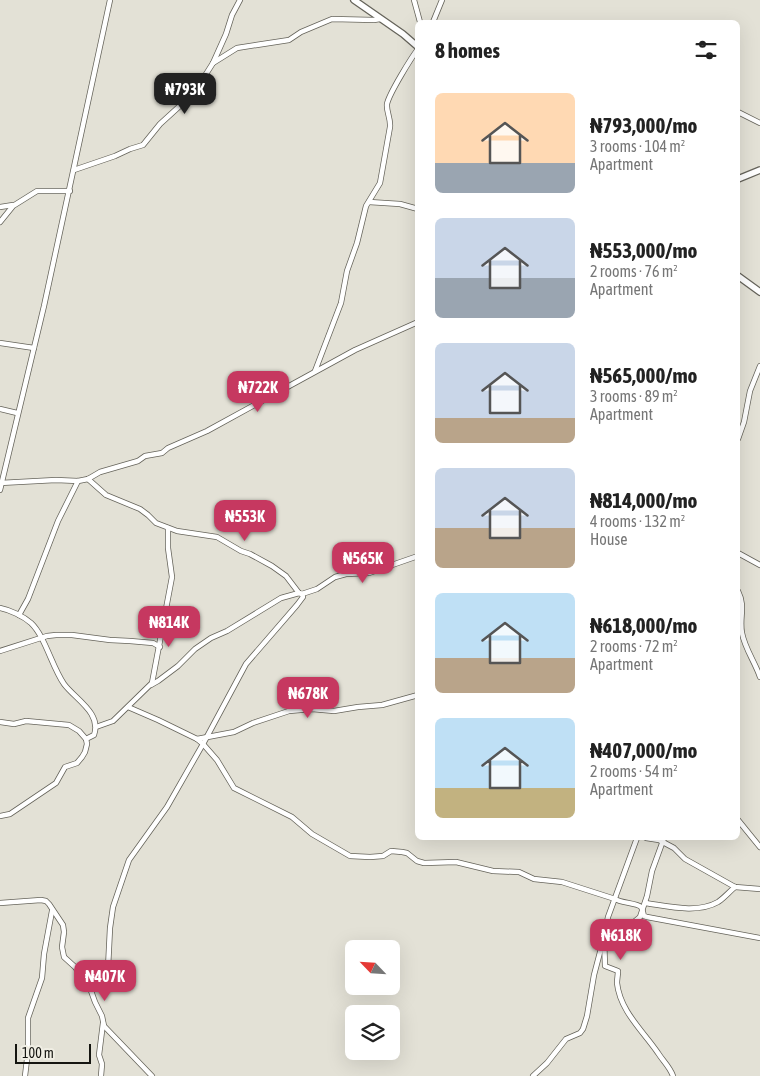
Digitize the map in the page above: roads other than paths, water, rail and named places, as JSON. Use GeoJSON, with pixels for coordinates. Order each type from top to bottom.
{"type":"FeatureCollection","features":[{"type":"Feature","properties":{"kind":"street"},"geometry":{"type":"LineString","coordinates":[[0,490],[70,190],[110,0]]}},
{"type":"Feature","properties":{"kind":"street"},"geometry":{"type":"LineString","coordinates":[[74,170],[143,145],[160,124],[194,93],[213,63],[240,0]]}},
{"type":"Feature","properties":{"kind":"street"},"geometry":{"type":"LineString","coordinates":[[354,0],[415,45]]}},
{"type":"Feature","properties":{"kind":"street"},"geometry":{"type":"LineString","coordinates":[[414,0],[419,20]]}},
{"type":"Feature","properties":{"kind":"street"},"geometry":{"type":"LineString","coordinates":[[434,20],[442,0]]}},
{"type":"Feature","properties":{"kind":"street"},"geometry":{"type":"LineString","coordinates":[[213,63],[237,48],[289,40],[301,32],[332,19],[380,19]]}},
{"type":"Feature","properties":{"kind":"street"},"geometry":{"type":"LineString","coordinates":[[315,371],[341,303],[349,264],[357,243],[366,206],[380,183],[390,127],[387,103],[415,52]]}},
{"type":"Feature","properties":{"kind":"street"},"geometry":{"type":"LineString","coordinates":[[740,113],[760,123]]}},
{"type":"Feature","properties":{"kind":"street"},"geometry":{"type":"LineString","coordinates":[[740,178],[760,170]]}},
{"type":"Feature","properties":{"kind":"street"},"geometry":{"type":"LineString","coordinates":[[0,222],[8,210],[41,190],[70,190]]}},
{"type":"Feature","properties":{"kind":"street"},"geometry":{"type":"LineString","coordinates":[[369,202],[400,204],[415,207]]}},
{"type":"Feature","properties":{"kind":"street"},"geometry":{"type":"LineString","coordinates":[[0,207],[16,204]]}},
{"type":"Feature","properties":{"kind":"street"},"geometry":{"type":"LineString","coordinates":[[740,277],[760,292]]}},
{"type":"Feature","properties":{"kind":"street"},"geometry":{"type":"LineString","coordinates":[[1,483],[56,480],[78,481],[88,479],[100,472],[138,461],[145,456],[162,453],[168,448],[214,427],[363,346],[415,323]]}},
{"type":"Feature","properties":{"kind":"street"},"geometry":{"type":"LineString","coordinates":[[0,342],[34,348]]}},
{"type":"Feature","properties":{"kind":"street"},"geometry":{"type":"LineString","coordinates":[[740,433],[750,391],[760,366]]}},
{"type":"Feature","properties":{"kind":"street"},"geometry":{"type":"LineString","coordinates":[[0,410],[17,413]]}},
{"type":"Feature","properties":{"kind":"street"},"geometry":{"type":"LineString","coordinates":[[88,479],[106,496],[140,510],[156,523],[177,532],[217,537],[280,571],[289,579],[302,597],[242,672],[167,807],[130,857],[113,908],[107,975],[103,983],[90,988]]}},
{"type":"Feature","properties":{"kind":"street"},"geometry":{"type":"LineString","coordinates":[[18,615],[28,599],[58,521],[78,481]]}},
{"type":"Feature","properties":{"kind":"street"},"geometry":{"type":"LineString","coordinates":[[151,685],[160,647],[172,577],[168,548],[168,528]]}},
{"type":"Feature","properties":{"kind":"street"},"geometry":{"type":"LineString","coordinates":[[740,554],[760,564]]}},
{"type":"Feature","properties":{"kind":"street"},"geometry":{"type":"LineString","coordinates":[[96,727],[114,721],[151,685],[158,682],[178,666],[195,649],[282,598],[319,587],[334,577],[346,574],[369,573],[415,557]]}},
{"type":"Feature","properties":{"kind":"street"},"geometry":{"type":"LineString","coordinates":[[740,596],[743,604],[742,632],[760,677]]}},
{"type":"Feature","properties":{"kind":"street"},"geometry":{"type":"LineString","coordinates":[[0,608],[9,610],[33,624],[65,685],[92,715],[95,721],[94,734],[86,739]]}},
{"type":"Feature","properties":{"kind":"street"},"geometry":{"type":"LineString","coordinates":[[0,651],[47,636],[72,635],[153,643],[160,647]]}},
{"type":"Feature","properties":{"kind":"street"},"geometry":{"type":"LineString","coordinates":[[153,643],[160,640]]}},
{"type":"Feature","properties":{"kind":"street"},"geometry":{"type":"LineString","coordinates":[[197,740],[234,732],[253,723],[289,711],[312,709],[334,711],[382,705],[415,696]]}},
{"type":"Feature","properties":{"kind":"street"},"geometry":{"type":"LineString","coordinates":[[128,707],[158,720],[203,744],[217,760],[234,788],[292,817],[312,834],[350,856],[370,857],[383,856],[391,851],[402,852],[424,863],[456,862],[493,871],[519,872],[534,879],[568,884],[639,906],[644,916],[653,919],[760,938]]}},
{"type":"Feature","properties":{"kind":"street"},"geometry":{"type":"LineString","coordinates":[[0,722],[14,724],[26,721],[69,725],[80,730],[86,739],[85,752],[82,757],[77,763],[65,768],[56,782],[10,814],[0,816]]}},
{"type":"Feature","properties":{"kind":"street"},"geometry":{"type":"LineString","coordinates":[[740,822],[760,847]]}},
{"type":"Feature","properties":{"kind":"street"},"geometry":{"type":"LineString","coordinates":[[533,1076],[547,1063],[566,1039],[580,1033],[583,1029],[608,917],[636,840]]}},
{"type":"Feature","properties":{"kind":"street"},"geometry":{"type":"LineString","coordinates":[[604,936],[618,935],[640,917],[652,871],[663,840],[685,859],[735,887],[760,889]]}},
{"type":"Feature","properties":{"kind":"street"},"geometry":{"type":"LineString","coordinates":[[645,903],[676,908],[702,908],[717,903],[735,887]]}},
{"type":"Feature","properties":{"kind":"street"},"geometry":{"type":"LineString","coordinates":[[0,903],[46,901],[64,926],[62,946],[64,957],[75,967],[90,988],[104,1026],[152,1076]]}},
{"type":"Feature","properties":{"kind":"street"},"geometry":{"type":"LineString","coordinates":[[25,1076],[28,1051],[28,1018],[42,978],[44,954],[52,911]]}},
{"type":"Feature","properties":{"kind":"street"},"geometry":{"type":"LineString","coordinates":[[604,936],[606,966],[618,971],[617,982],[620,996],[637,1027],[647,1037],[670,1069],[672,1076]]}},
{"type":"Feature","properties":{"kind":"street"},"geometry":{"type":"LineString","coordinates":[[101,1076],[102,1064],[99,1055],[103,1022]]}}]}
